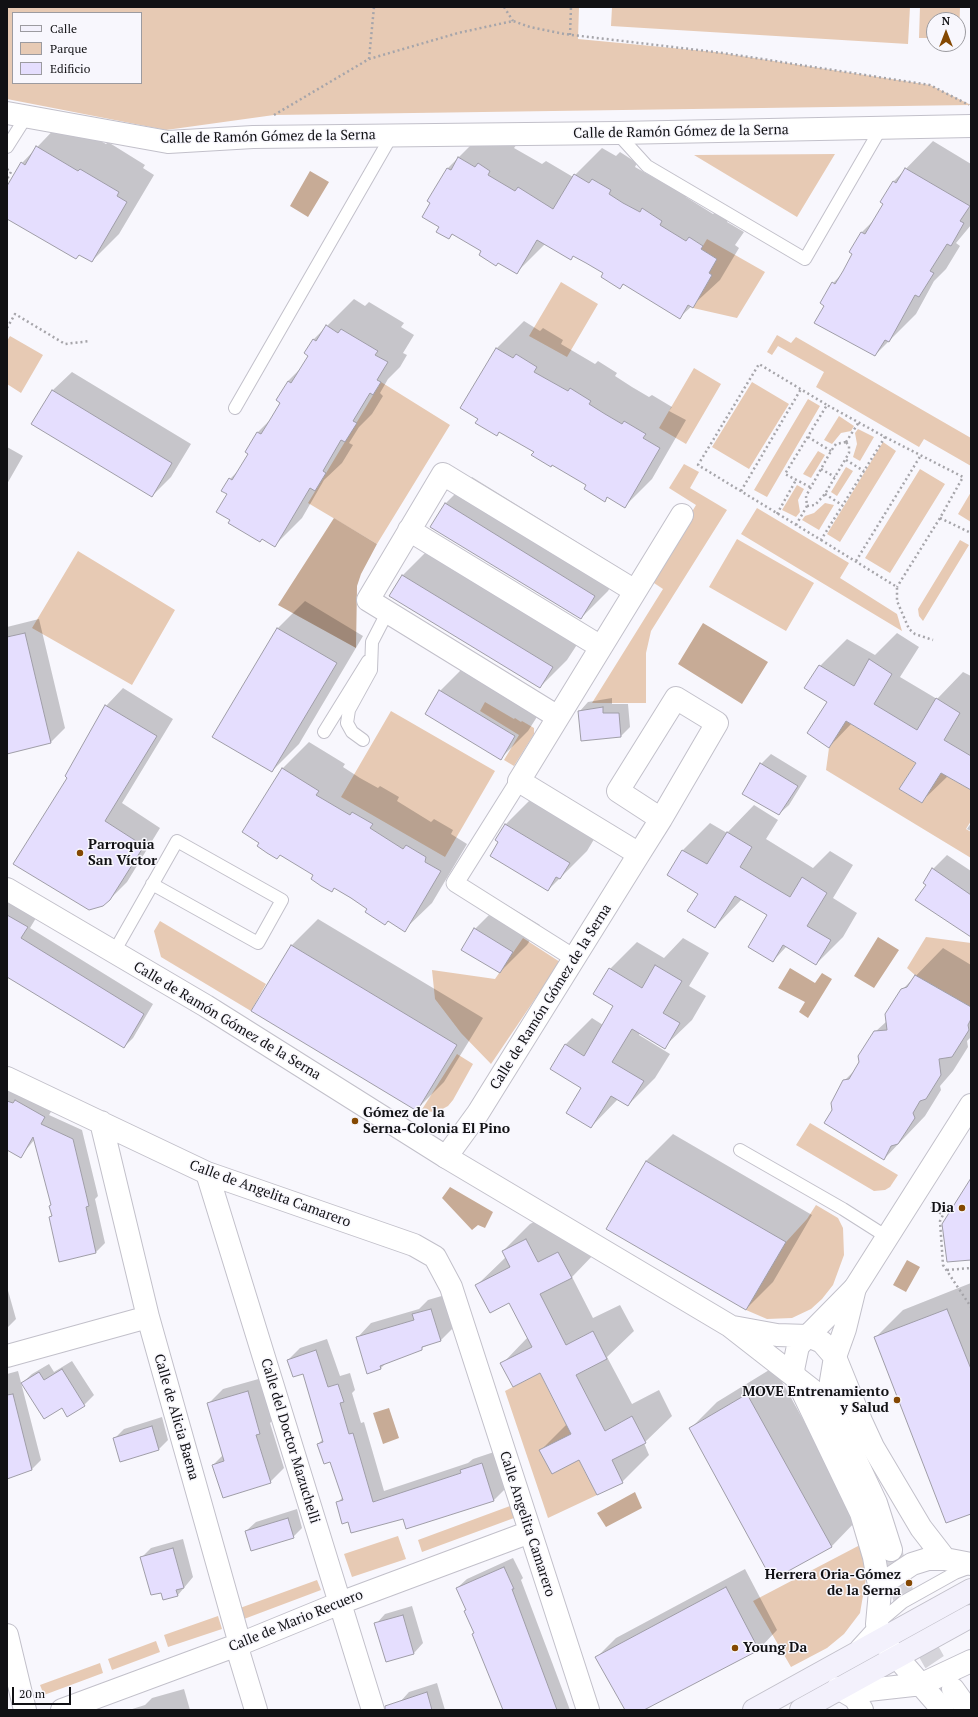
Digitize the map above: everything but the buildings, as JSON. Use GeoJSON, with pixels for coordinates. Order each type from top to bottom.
{"type":"FeatureCollection","features":[{"type":"Feature","properties":{"kind":"main road"},"geometry":{"type":"LineString","coordinates":[[754,1710],[845,1660],[880,1632],[971,1590]]}},
{"type":"Feature","properties":{"kind":"main road"},"geometry":{"type":"LineString","coordinates":[[801,1710],[838,1688],[971,1616]]}},
{"type":"Feature","properties":{"kind":"street","name":"Calle de Ramón Gómez de la Serna"},"geometry":{"type":"LineString","coordinates":[[16,115],[168,142],[253,137],[617,133],[971,126]]}},
{"type":"Feature","properties":{"kind":"street"},"geometry":{"type":"LineString","coordinates":[[558,717],[368,600],[443,474],[635,591]]}},
{"type":"Feature","properties":{"kind":"street"},"geometry":{"type":"LineString","coordinates":[[574,958],[455,883],[682,515]]}},
{"type":"Feature","properties":{"kind":"street"},"geometry":{"type":"LineString","coordinates":[[409,530],[601,647]]}},
{"type":"Feature","properties":{"kind":"street","name":"Calle de Ramón Gómez de la Serna"},"geometry":{"type":"LineString","coordinates":[[446,1156],[478,1113],[661,819],[717,723],[676,698],[618,791],[661,819]]}},
{"type":"Feature","properties":{"kind":"street"},"geometry":{"type":"LineString","coordinates":[[519,781],[639,854]]}},
{"type":"Feature","properties":{"kind":"street","name":"Calle de Ramón Gómez de la Serna"},"geometry":{"type":"LineString","coordinates":[[7,889],[206,1006],[446,1156],[730,1326],[821,1397],[837,1420],[876,1503],[891,1550]]}},
{"type":"Feature","properties":{"kind":"street","name":"Calle de Angelita Camarero"},"geometry":{"type":"LineString","coordinates":[[7,1078],[207,1173],[414,1245],[435,1257],[451,1287],[466,1338]]}},
{"type":"Feature","properties":{"kind":"street","name":"Calle de Ramón Gómez de la Serna"},"geometry":{"type":"LineString","coordinates":[[880,1632],[880,1591],[874,1557],[861,1513],[793,1370],[798,1346],[855,1288],[971,1105]]}},
{"type":"Feature","properties":{"kind":"street","name":"Calle de Alicia Baena"},"geometry":{"type":"LineString","coordinates":[[102,1122],[148,1317],[240,1644],[239,1654],[256,1710]]}},
{"type":"Feature","properties":{"kind":"street","name":"Calle del Doctor Mazuchelli"},"geometry":{"type":"LineString","coordinates":[[207,1173],[373,1710]]}},
{"type":"Feature","properties":{"kind":"street","name":"Calle de Ramón Gómez de la Serna"},"geometry":{"type":"LineString","coordinates":[[837,1420],[830,1392],[835,1357],[845,1329],[855,1288]]}},
{"type":"Feature","properties":{"kind":"street"},"geometry":{"type":"LineString","coordinates":[[7,1356],[148,1317]]}},
{"type":"Feature","properties":{"kind":"street","name":"Calle de Ramón Gómez de la Serna"},"geometry":{"type":"LineString","coordinates":[[730,1326],[776,1335],[808,1336],[822,1342],[835,1357],[873,1447],[921,1528],[945,1559]]}},
{"type":"Feature","properties":{"kind":"street","name":"Calle Angelita Camarero"},"geometry":{"type":"LineString","coordinates":[[466,1338],[588,1710]]}},
{"type":"Feature","properties":{"kind":"street","name":"Calle de Mario Recuero"},"geometry":{"type":"LineString","coordinates":[[62,1710],[240,1644],[340,1603],[530,1532]]}},
{"type":"Feature","properties":{"kind":"street"},"geometry":{"type":"LineString","coordinates":[[880,1591],[888,1580],[912,1564],[928,1559],[945,1559],[971,1566]]}},
{"type":"Feature","properties":{"kind":"street"},"geometry":{"type":"LineString","coordinates":[[880,1632],[897,1656],[943,1710]]}},
{"type":"Feature","properties":{"kind":"street"},"geometry":{"type":"LineString","coordinates":[[7,1635],[25,1710]]}},
{"type":"Feature","properties":{"kind":"street"},"geometry":{"type":"LineString","coordinates":[[838,1688],[868,1690],[922,1684],[969,1665]]}},
{"type":"Feature","properties":{"kind":"street"},"geometry":{"type":"LineString","coordinates":[[838,1688],[855,1698],[862,1710]]}},
{"type":"Feature","properties":{"kind":"street"},"geometry":{"type":"LineString","coordinates":[[953,1689],[968,1710]]}},
{"type":"Feature","properties":{"kind":"lane","name":"Calle de Ramón Gómez de la Serna"},"geometry":{"type":"LineString","coordinates":[[7,147],[16,115]]}},
{"type":"Feature","properties":{"kind":"lane"},"geometry":{"type":"LineString","coordinates":[[617,133],[647,166],[805,259],[881,128]]}},
{"type":"Feature","properties":{"kind":"lane","name":"Calle de Ramón Gómez de la Serna"},"geometry":{"type":"LineString","coordinates":[[235,408],[392,135]]}},
{"type":"Feature","properties":{"kind":"lane"},"geometry":{"type":"LineString","coordinates":[[363,740],[352,732],[347,723],[349,710],[371,670],[372,642],[387,613]]}},
{"type":"Feature","properties":{"kind":"lane"},"geometry":{"type":"LineString","coordinates":[[324,732],[372,654]]}},
{"type":"Feature","properties":{"kind":"lane"},"geometry":{"type":"LineString","coordinates":[[114,952],[152,884],[177,841],[282,900],[258,943],[152,884]]}},
{"type":"Feature","properties":{"kind":"lane"},"geometry":{"type":"LineString","coordinates":[[740,1150],[844,1209],[887,1237]]}},
{"type":"Feature","properties":{"kind":"lane"},"geometry":{"type":"LineString","coordinates":[[880,1632],[903,1602],[955,1573],[971,1566]]}},
{"type":"Feature","properties":{"kind":"path"},"geometry":{"type":"LineString","coordinates":[[369,59],[374,7]]}},
{"type":"Feature","properties":{"kind":"path"},"geometry":{"type":"LineString","coordinates":[[504,7],[513,21]]}},
{"type":"Feature","properties":{"kind":"path"},"geometry":{"type":"LineString","coordinates":[[570,35],[571,7]]}},
{"type":"Feature","properties":{"kind":"path"},"geometry":{"type":"LineString","coordinates":[[274,115],[369,59],[458,33],[513,21],[530,27],[570,35],[723,53],[930,85],[971,106]]}},
{"type":"Feature","properties":{"kind":"path"},"geometry":{"type":"LineString","coordinates":[[7,169],[11,172],[7,179]]}},
{"type":"Feature","properties":{"kind":"path"},"geometry":{"type":"LineString","coordinates":[[7,328],[15,314],[65,344],[90,341]]}},
{"type":"Feature","properties":{"kind":"path"},"geometry":{"type":"LineString","coordinates":[[897,587],[776,514],[698,464],[759,364],[827,405],[963,477],[940,518],[897,587],[897,601],[909,629],[915,634],[933,640]]}},
{"type":"Feature","properties":{"kind":"path"},"geometry":{"type":"LineString","coordinates":[[741,491],[801,390]]}},
{"type":"Feature","properties":{"kind":"path"},"geometry":{"type":"LineString","coordinates":[[810,487],[785,474],[827,405]]}},
{"type":"Feature","properties":{"kind":"path"},"geometry":{"type":"LineString","coordinates":[[796,525],[807,506],[805,498],[810,487],[831,450],[836,444],[846,442],[859,422]]}},
{"type":"Feature","properties":{"kind":"path"},"geometry":{"type":"LineString","coordinates":[[808,437],[831,450]]}},
{"type":"Feature","properties":{"kind":"path"},"geometry":{"type":"LineString","coordinates":[[821,540],[885,437]]}},
{"type":"Feature","properties":{"kind":"path"},"geometry":{"type":"LineString","coordinates":[[807,506],[815,505],[825,494],[846,460],[849,450],[846,442]]}},
{"type":"Feature","properties":{"kind":"path"},"geometry":{"type":"LineString","coordinates":[[856,561],[921,455]]}},
{"type":"Feature","properties":{"kind":"path"},"geometry":{"type":"LineString","coordinates":[[846,460],[864,471]]}},
{"type":"Feature","properties":{"kind":"path"},"geometry":{"type":"LineString","coordinates":[[821,469],[835,477]]}},
{"type":"Feature","properties":{"kind":"path"},"geometry":{"type":"LineString","coordinates":[[776,514],[796,480]]}},
{"type":"Feature","properties":{"kind":"path"},"geometry":{"type":"LineString","coordinates":[[825,494],[842,505]]}},
{"type":"Feature","properties":{"kind":"path"},"geometry":{"type":"LineString","coordinates":[[940,518],[971,533]]}},
{"type":"Feature","properties":{"kind":"path"},"geometry":{"type":"LineString","coordinates":[[936,1210],[943,1215],[940,1221],[944,1265],[971,1307]]}},
{"type":"Feature","properties":{"kind":"path"},"geometry":{"type":"LineString","coordinates":[[947,1270],[971,1268]]}},
{"type":"Feature","properties":{"kind":"green space"},"geometry":{"type":"Polygon","coordinates":[[[7,7],[579,7],[578,39],[715,52],[930,85],[971,105],[274,115],[166,130],[7,99],[7,7]]]}},
{"type":"Feature","properties":{"kind":"green space"},"geometry":{"type":"Polygon","coordinates":[[[612,7],[910,7],[908,44],[611,26],[612,7]]]}},
{"type":"Feature","properties":{"kind":"green space"},"geometry":{"type":"Polygon","coordinates":[[[920,7],[960,7],[960,12],[926,12],[926,38],[919,38],[920,7]]]}},
{"type":"Feature","properties":{"kind":"green space"},"geometry":{"type":"Polygon","coordinates":[[[835,154],[797,217],[694,155],[835,154]]]}},
{"type":"Feature","properties":{"kind":"green space"},"geometry":{"type":"Polygon","coordinates":[[[707,239],[765,272],[737,318],[693,308],[712,275],[709,273],[717,259],[701,249],[707,239]]]}},
{"type":"Feature","properties":{"kind":"green space"},"geometry":{"type":"Polygon","coordinates":[[[561,282],[598,304],[567,357],[529,336],[561,282]]]}},
{"type":"Feature","properties":{"kind":"green space"},"geometry":{"type":"Polygon","coordinates":[[[777,335],[791,343],[796,337],[971,438],[971,466],[924,439],[919,447],[816,387],[824,372],[778,346],[772,355],[767,352],[777,335]]]}},
{"type":"Feature","properties":{"kind":"green space"},"geometry":{"type":"Polygon","coordinates":[[[10,336],[43,355],[21,393],[7,384],[7,341],[10,336]]]}},
{"type":"Feature","properties":{"kind":"green space"},"geometry":{"type":"Polygon","coordinates":[[[694,368],[721,384],[686,444],[659,428],[694,368]]]}},
{"type":"Feature","properties":{"kind":"green space"},"geometry":{"type":"Polygon","coordinates":[[[381,382],[450,425],[377,544],[308,503],[381,382]]]}},
{"type":"Feature","properties":{"kind":"green space"},"geometry":{"type":"Polygon","coordinates":[[[752,382],[789,404],[749,469],[712,447],[752,382]]]}},
{"type":"Feature","properties":{"kind":"green space"},"geometry":{"type":"Polygon","coordinates":[[[808,399],[820,406],[767,497],[754,490],[808,399]]]}},
{"type":"Feature","properties":{"kind":"green space"},"geometry":{"type":"Polygon","coordinates":[[[839,416],[854,426],[851,431],[841,433],[832,444],[824,440],[839,416]]]}},
{"type":"Feature","properties":{"kind":"green space"},"geometry":{"type":"Polygon","coordinates":[[[858,429],[874,437],[860,461],[853,457],[857,444],[855,433],[858,429]]]}},
{"type":"Feature","properties":{"kind":"green space"},"geometry":{"type":"Polygon","coordinates":[[[883,442],[896,451],[840,542],[827,534],[883,442]]]}},
{"type":"Feature","properties":{"kind":"green space"},"geometry":{"type":"Polygon","coordinates":[[[818,451],[825,455],[811,478],[803,474],[818,451]]]}},
{"type":"Feature","properties":{"kind":"green space"},"geometry":{"type":"Polygon","coordinates":[[[684,464],[699,472],[690,488],[727,510],[651,631],[646,653],[646,703],[592,703],[663,589],[651,581],[696,505],[669,488],[684,464]]]}},
{"type":"Feature","properties":{"kind":"green space"},"geometry":{"type":"Polygon","coordinates":[[[846,467],[853,471],[837,496],[831,492],[846,467]]]}},
{"type":"Feature","properties":{"kind":"green space"},"geometry":{"type":"Polygon","coordinates":[[[920,469],[945,484],[890,573],[865,558],[920,469]]]}},
{"type":"Feature","properties":{"kind":"green space"},"geometry":{"type":"Polygon","coordinates":[[[797,485],[804,489],[798,500],[800,512],[796,517],[782,510],[797,485]]]}},
{"type":"Feature","properties":{"kind":"green space"},"geometry":{"type":"Polygon","coordinates":[[[971,492],[971,522],[958,514],[971,492]]]}},
{"type":"Feature","properties":{"kind":"green space"},"geometry":{"type":"Polygon","coordinates":[[[825,503],[834,505],[819,530],[802,520],[805,516],[814,513],[825,503]]]}},
{"type":"Feature","properties":{"kind":"green space"},"geometry":{"type":"Polygon","coordinates":[[[757,508],[849,563],[840,578],[897,614],[902,631],[741,534],[757,508]]]}},
{"type":"Feature","properties":{"kind":"green space"},"geometry":{"type":"Polygon","coordinates":[[[737,539],[814,583],[786,631],[709,587],[737,539]]]}},
{"type":"Feature","properties":{"kind":"green space"},"geometry":{"type":"Polygon","coordinates":[[[960,540],[969,545],[923,621],[919,616],[918,609],[960,540]]]}},
{"type":"Feature","properties":{"kind":"green space"},"geometry":{"type":"Polygon","coordinates":[[[78,551],[175,610],[132,685],[32,628],[78,551]]]}},
{"type":"Feature","properties":{"kind":"green space"},"geometry":{"type":"Polygon","coordinates":[[[485,702],[514,719],[515,718],[521,722],[522,721],[534,728],[534,734],[514,766],[504,760],[519,735],[480,711],[485,702]]]}},
{"type":"Feature","properties":{"kind":"green space"},"geometry":{"type":"Polygon","coordinates":[[[391,711],[495,771],[445,857],[341,797],[391,711]]]}},
{"type":"Feature","properties":{"kind":"green space"},"geometry":{"type":"Polygon","coordinates":[[[846,721],[916,763],[899,789],[922,803],[941,773],[971,790],[971,821],[966,829],[971,832],[971,858],[826,770],[829,748],[846,721]]]}},
{"type":"Feature","properties":{"kind":"green space"},"geometry":{"type":"Polygon","coordinates":[[[160,921],[266,984],[251,1011],[161,957],[154,931],[160,921]]]}},
{"type":"Feature","properties":{"kind":"green space"},"geometry":{"type":"Polygon","coordinates":[[[926,937],[971,943],[971,1007],[915,975],[907,968],[926,937]]]}},
{"type":"Feature","properties":{"kind":"green space"},"geometry":{"type":"Polygon","coordinates":[[[523,938],[560,962],[491,1064],[461,1033],[435,999],[432,970],[495,979],[523,938]]]}},
{"type":"Feature","properties":{"kind":"green space"},"geometry":{"type":"Polygon","coordinates":[[[457,1054],[473,1064],[453,1100],[448,1106],[437,1112],[421,1111],[457,1054]]]}},
{"type":"Feature","properties":{"kind":"green space"},"geometry":{"type":"Polygon","coordinates":[[[810,1123],[898,1175],[890,1187],[885,1190],[874,1191],[796,1145],[810,1123]]]}},
{"type":"Feature","properties":{"kind":"green space"},"geometry":{"type":"Polygon","coordinates":[[[816,1205],[838,1218],[843,1228],[844,1255],[833,1285],[822,1299],[811,1309],[792,1318],[767,1319],[746,1310],[786,1242],[807,1219],[816,1205]]]}},
{"type":"Feature","properties":{"kind":"green space"},"geometry":{"type":"Polygon","coordinates":[[[540,1373],[571,1434],[540,1450],[579,1460],[597,1495],[548,1518],[505,1391],[540,1373]]]}},
{"type":"Feature","properties":{"kind":"green space"},"geometry":{"type":"Polygon","coordinates":[[[510,1506],[514,1518],[422,1552],[418,1540],[510,1506]]]}},
{"type":"Feature","properties":{"kind":"green space"},"geometry":{"type":"Polygon","coordinates":[[[398,1536],[406,1559],[352,1577],[344,1554],[398,1536]]]}},
{"type":"Feature","properties":{"kind":"green space"},"geometry":{"type":"Polygon","coordinates":[[[860,1545],[868,1567],[860,1613],[844,1634],[827,1648],[791,1667],[753,1601],[860,1545]]]}},
{"type":"Feature","properties":{"kind":"green space"},"geometry":{"type":"Polygon","coordinates":[[[317,1580],[321,1590],[244,1619],[240,1608],[317,1580]]]}},
{"type":"Feature","properties":{"kind":"green space"},"geometry":{"type":"Polygon","coordinates":[[[218,1616],[222,1629],[168,1647],[164,1635],[218,1616]]]}},
{"type":"Feature","properties":{"kind":"green space"},"geometry":{"type":"Polygon","coordinates":[[[156,1641],[160,1652],[112,1670],[108,1659],[156,1641]]]}},
{"type":"Feature","properties":{"kind":"green space"},"geometry":{"type":"Polygon","coordinates":[[[100,1663],[103,1673],[44,1695],[40,1685],[100,1663]]]}},
{"type":"Feature","properties":{"kind":"shaded area"},"geometry":{"type":"Polygon","coordinates":[[[310,171],[329,182],[308,217],[290,206],[310,171]]]}},
{"type":"Feature","properties":{"kind":"shaded area"},"geometry":{"type":"Polygon","coordinates":[[[334,518],[377,544],[361,574],[357,586],[356,648],[278,605],[334,518]]]}},
{"type":"Feature","properties":{"kind":"shaded area"},"geometry":{"type":"Polygon","coordinates":[[[703,623],[768,662],[742,704],[678,664],[703,623]]]}},
{"type":"Feature","properties":{"kind":"shaded area"},"geometry":{"type":"Polygon","coordinates":[[[878,937],[899,950],[874,988],[854,976],[878,937]]]}},
{"type":"Feature","properties":{"kind":"shaded area"},"geometry":{"type":"Polygon","coordinates":[[[790,968],[815,983],[822,973],[832,979],[808,1018],[799,1012],[805,1002],[778,988],[790,968]]]}},
{"type":"Feature","properties":{"kind":"shaded area"},"geometry":{"type":"Polygon","coordinates":[[[450,1187],[493,1212],[485,1228],[478,1225],[472,1230],[442,1198],[450,1187]]]}},
{"type":"Feature","properties":{"kind":"shaded area"},"geometry":{"type":"Polygon","coordinates":[[[907,1260],[920,1267],[906,1292],[893,1285],[907,1260]]]}},
{"type":"Feature","properties":{"kind":"shaded area"},"geometry":{"type":"Polygon","coordinates":[[[389,1408],[399,1438],[383,1444],[373,1413],[389,1408]]]}},
{"type":"Feature","properties":{"kind":"shaded area"},"geometry":{"type":"Polygon","coordinates":[[[635,1492],[642,1508],[606,1527],[597,1513],[635,1492]]]}},
{"type":"Feature","properties":{"kind":"tunnel"},"geometry":{"type":"LineString","coordinates":[[891,1550],[905,1602],[917,1631],[934,1661],[953,1689]]}},
{"type":"Feature","properties":{"kind":"place","name":"Parroquia San Víctor"},"geometry":{"type":"Point","coordinates":[80,853]}},
{"type":"Feature","properties":{"kind":"place","name":"Gómez de la Serna-Colonia El Pino"},"geometry":{"type":"Point","coordinates":[355,1121]}},
{"type":"Feature","properties":{"kind":"place","name":"Dia"},"geometry":{"type":"Point","coordinates":[962,1208]}},
{"type":"Feature","properties":{"kind":"place","name":"MOVE Entrenamiento y Salud"},"geometry":{"type":"Point","coordinates":[897,1400]}},
{"type":"Feature","properties":{"kind":"place","name":"Herrera Oria-Gómez de la Serna"},"geometry":{"type":"Point","coordinates":[909,1583]}},
{"type":"Feature","properties":{"kind":"place","name":"Young Da"},"geometry":{"type":"Point","coordinates":[735,1648]}}]}
